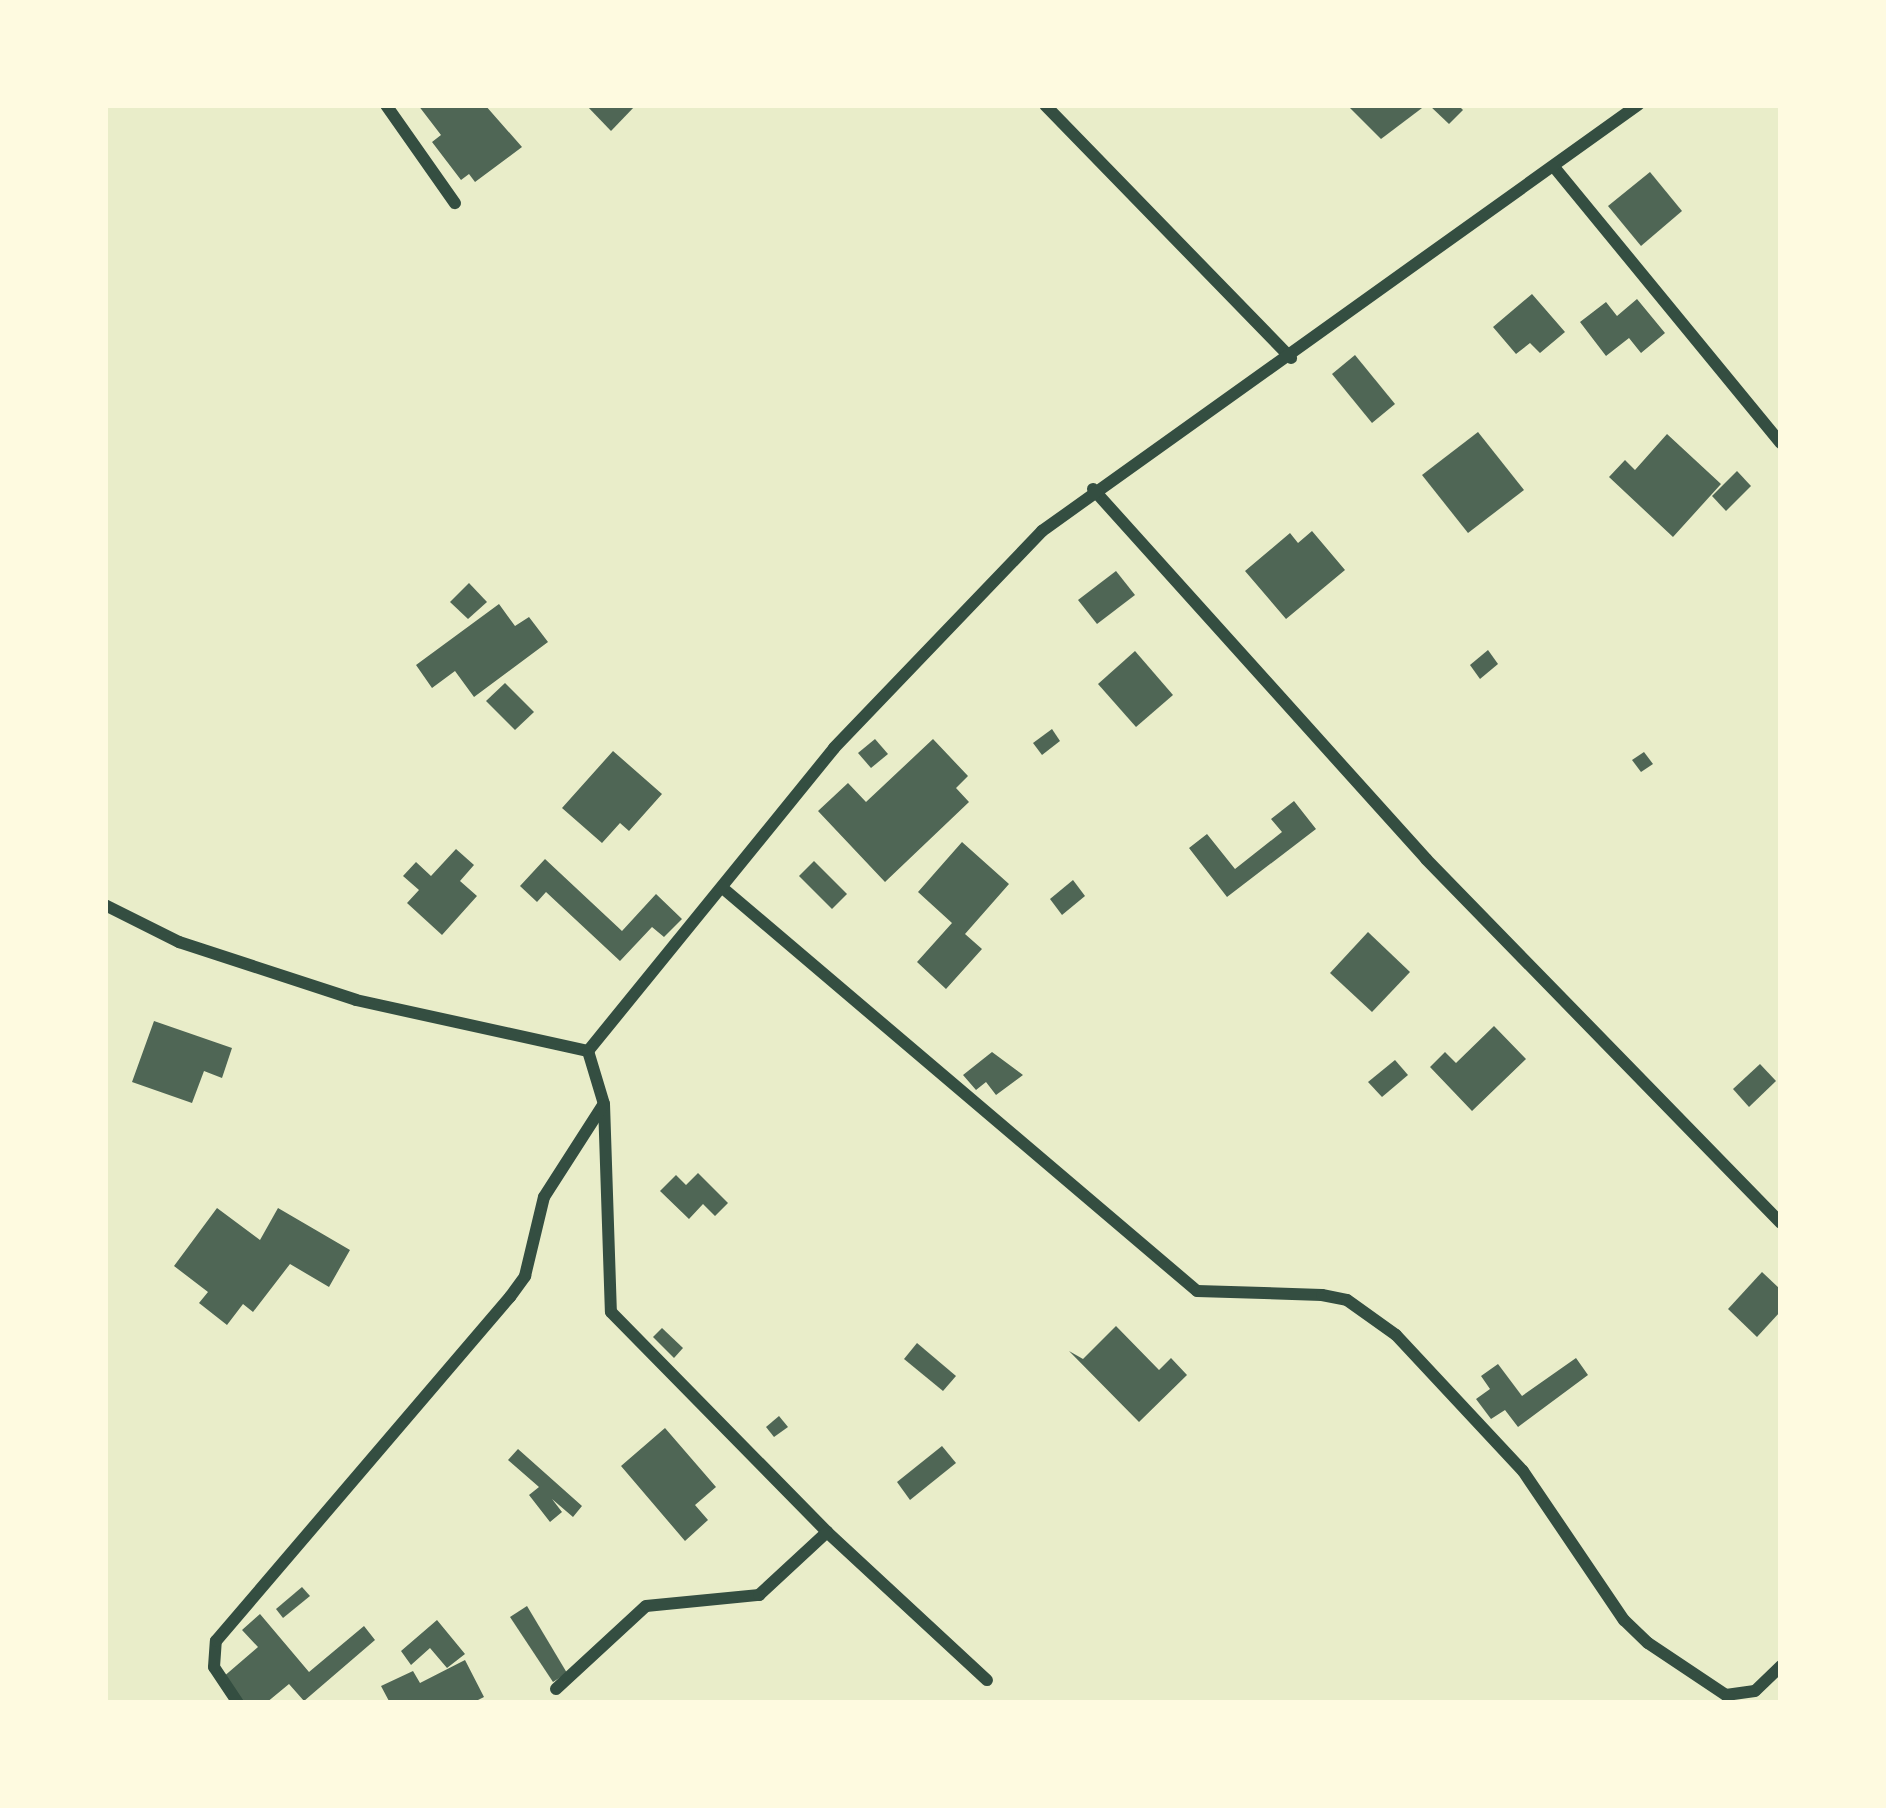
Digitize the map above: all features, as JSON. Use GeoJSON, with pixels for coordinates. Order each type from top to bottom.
{"type":"FeatureCollection","features":[{"type":"Feature","properties":{"kind":"street"},"geometry":{"type":"LineString","coordinates":[[386,105],[454,203]]}},
{"type":"Feature","properties":{"kind":"street"},"geometry":{"type":"LineString","coordinates":[[1045,105],[1291,358]]}},
{"type":"Feature","properties":{"kind":"street"},"geometry":{"type":"LineString","coordinates":[[588,1051],[914,657],[1093,489],[1291,358],[1638,105]]}},
{"type":"Feature","properties":{"kind":"street"},"geometry":{"type":"LineString","coordinates":[[1554,166],[1781,443]]}},
{"type":"Feature","properties":{"kind":"street"},"geometry":{"type":"LineString","coordinates":[[1093,489],[1426,859],[1781,1223]]}},
{"type":"Feature","properties":{"kind":"street"},"geometry":{"type":"LineString","coordinates":[[724,890],[1197,1291],[1322,1294],[1347,1300],[1396,1335],[1523,1471],[1624,1620],[1648,1643],[1726,1696],[1755,1691],[1781,1666]]}},
{"type":"Feature","properties":{"kind":"street"},"geometry":{"type":"LineString","coordinates":[[105,905],[179,942],[356,1000],[588,1051]]}},
{"type":"Feature","properties":{"kind":"street"},"geometry":{"type":"LineString","coordinates":[[588,1051],[604,1104],[611,1312],[827,1532],[987,1681]]}},
{"type":"Feature","properties":{"kind":"street"},"geometry":{"type":"LineString","coordinates":[[238,1703],[214,1666],[216,1641],[510,1297],[525,1276],[544,1197],[604,1104]]}},
{"type":"Feature","properties":{"kind":"street"},"geometry":{"type":"LineString","coordinates":[[556,1689],[646,1606],[759,1595],[827,1532]]}},
{"type":"Feature","properties":{"kind":"building"},"geometry":{"type":"Polygon","coordinates":[[[418,105],[485,105],[522,147],[475,182],[469,174],[461,180],[432,142],[441,135],[418,105]]]}},
{"type":"Feature","properties":{"kind":"building"},"geometry":{"type":"Polygon","coordinates":[[[586,105],[636,105],[611,131],[586,105]]]}},
{"type":"Feature","properties":{"kind":"building"},"geometry":{"type":"Polygon","coordinates":[[[1347,105],[1426,105],[1381,139],[1347,105]]]}},
{"type":"Feature","properties":{"kind":"building"},"geometry":{"type":"Polygon","coordinates":[[[1429,105],[1458,105],[1463,110],[1449,124],[1429,105]]]}},
{"type":"Feature","properties":{"kind":"building"},"geometry":{"type":"Polygon","coordinates":[[[1650,172],[1682,211],[1641,246],[1608,206],[1650,172]]]}},
{"type":"Feature","properties":{"kind":"building"},"geometry":{"type":"Polygon","coordinates":[[[1532,294],[1565,332],[1540,353],[1530,343],[1516,354],[1493,327],[1532,294]]]}},
{"type":"Feature","properties":{"kind":"building"},"geometry":{"type":"Polygon","coordinates":[[[1637,299],[1665,333],[1641,353],[1629,338],[1606,356],[1580,322],[1606,302],[1617,316],[1637,299]]]}},
{"type":"Feature","properties":{"kind":"building"},"geometry":{"type":"Polygon","coordinates":[[[1355,355],[1395,404],[1372,423],[1332,374],[1355,355]]]}},
{"type":"Feature","properties":{"kind":"building"},"geometry":{"type":"Polygon","coordinates":[[[1478,432],[1524,490],[1468,533],[1422,475],[1478,432]]]}},
{"type":"Feature","properties":{"kind":"building"},"geometry":{"type":"Polygon","coordinates":[[[1667,434],[1721,484],[1673,537],[1609,477],[1625,460],[1635,470],[1667,434]]]}},
{"type":"Feature","properties":{"kind":"building"},"geometry":{"type":"Polygon","coordinates":[[[1737,471],[1751,486],[1726,511],[1712,496],[1737,471]]]}},
{"type":"Feature","properties":{"kind":"building"},"geometry":{"type":"Polygon","coordinates":[[[1312,531],[1345,570],[1286,619],[1245,571],[1290,533],[1298,543],[1312,531]]]}},
{"type":"Feature","properties":{"kind":"building"},"geometry":{"type":"Polygon","coordinates":[[[1116,571],[1135,595],[1097,624],[1078,600],[1116,571]]]}},
{"type":"Feature","properties":{"kind":"building"},"geometry":{"type":"Polygon","coordinates":[[[469,583],[487,602],[468,619],[450,602],[469,583]]]}},
{"type":"Feature","properties":{"kind":"building"},"geometry":{"type":"Polygon","coordinates":[[[499,604],[515,626],[529,617],[548,642],[474,697],[455,671],[432,688],[416,665],[499,604]]]}},
{"type":"Feature","properties":{"kind":"building"},"geometry":{"type":"Polygon","coordinates":[[[1488,650],[1498,664],[1480,679],[1470,665],[1488,650]]]}},
{"type":"Feature","properties":{"kind":"building"},"geometry":{"type":"Polygon","coordinates":[[[1135,651],[1173,695],[1136,727],[1098,684],[1135,651]]]}},
{"type":"Feature","properties":{"kind":"building"},"geometry":{"type":"Polygon","coordinates":[[[505,683],[534,712],[515,730],[486,701],[505,683]]]}},
{"type":"Feature","properties":{"kind":"building"},"geometry":{"type":"Polygon","coordinates":[[[1052,729],[1060,741],[1042,755],[1033,743],[1052,729]]]}},
{"type":"Feature","properties":{"kind":"building"},"geometry":{"type":"Polygon","coordinates":[[[875,739],[888,754],[871,768],[858,753],[875,739]]]}},
{"type":"Feature","properties":{"kind":"building"},"geometry":{"type":"Polygon","coordinates":[[[933,739],[968,776],[956,788],[969,802],[885,882],[818,811],[848,783],[866,802],[933,739]]]}},
{"type":"Feature","properties":{"kind":"building"},"geometry":{"type":"Polygon","coordinates":[[[613,751],[662,794],[629,831],[620,823],[602,843],[562,808],[613,751]]]}},
{"type":"Feature","properties":{"kind":"building"},"geometry":{"type":"Polygon","coordinates":[[[1644,752],[1653,764],[1641,772],[1632,760],[1644,752]]]}},
{"type":"Feature","properties":{"kind":"building"},"geometry":{"type":"Polygon","coordinates":[[[1294,801],[1316,829],[1227,897],[1189,848],[1207,834],[1235,869],[1282,832],[1271,819],[1294,801]]]}},
{"type":"Feature","properties":{"kind":"building"},"geometry":{"type":"Polygon","coordinates":[[[962,842],[1009,884],[965,934],[982,949],[946,989],[917,962],[952,923],[918,892],[962,842]]]}},
{"type":"Feature","properties":{"kind":"building"},"geometry":{"type":"Polygon","coordinates":[[[456,849],[474,865],[460,881],[477,896],[442,935],[407,903],[419,890],[403,876],[416,862],[431,876],[456,849]]]}},
{"type":"Feature","properties":{"kind":"building"},"geometry":{"type":"Polygon","coordinates":[[[545,859],[622,931],[656,894],[682,919],[664,937],[652,927],[620,961],[546,892],[537,902],[520,886],[545,859]]]}},
{"type":"Feature","properties":{"kind":"building"},"geometry":{"type":"Polygon","coordinates":[[[814,861],[847,894],[832,909],[799,876],[814,861]]]}},
{"type":"Feature","properties":{"kind":"building"},"geometry":{"type":"Polygon","coordinates":[[[1073,880],[1085,896],[1062,915],[1050,899],[1073,880]]]}},
{"type":"Feature","properties":{"kind":"building"},"geometry":{"type":"Polygon","coordinates":[[[1368,932],[1410,972],[1372,1012],[1330,973],[1368,932]]]}},
{"type":"Feature","properties":{"kind":"building"},"geometry":{"type":"Polygon","coordinates":[[[154,1021],[232,1048],[222,1078],[204,1071],[192,1103],[132,1082],[154,1021]]]}},
{"type":"Feature","properties":{"kind":"building"},"geometry":{"type":"Polygon","coordinates":[[[1494,1026],[1526,1059],[1472,1111],[1430,1067],[1445,1052],[1456,1063],[1494,1026]]]}},
{"type":"Feature","properties":{"kind":"building"},"geometry":{"type":"Polygon","coordinates":[[[992,1052],[1023,1075],[996,1095],[986,1082],[976,1090],[963,1075],[992,1052]]]}},
{"type":"Feature","properties":{"kind":"building"},"geometry":{"type":"Polygon","coordinates":[[[1395,1060],[1408,1075],[1382,1097],[1368,1082],[1395,1060]]]}},
{"type":"Feature","properties":{"kind":"building"},"geometry":{"type":"Polygon","coordinates":[[[1760,1064],[1776,1081],[1749,1107],[1733,1089],[1760,1064]]]}},
{"type":"Feature","properties":{"kind":"building"},"geometry":{"type":"Polygon","coordinates":[[[698,1173],[728,1203],[715,1216],[703,1204],[689,1219],[660,1191],[676,1175],[686,1185],[698,1173]]]}},
{"type":"Feature","properties":{"kind":"building"},"geometry":{"type":"Polygon","coordinates":[[[217,1208],[260,1240],[278,1208],[350,1250],[329,1287],[290,1264],[253,1312],[243,1304],[227,1325],[199,1303],[208,1292],[174,1266],[217,1208]]]}},
{"type":"Feature","properties":{"kind":"building"},"geometry":{"type":"Polygon","coordinates":[[[1762,1272],[1781,1290],[1781,1311],[1757,1337],[1728,1309],[1762,1272]]]}},
{"type":"Feature","properties":{"kind":"building"},"geometry":{"type":"Polygon","coordinates":[[[1116,1326],[1159,1370],[1171,1358],[1187,1375],[1139,1422],[1069,1351],[1083,1359],[1116,1326]]]}},
{"type":"Feature","properties":{"kind":"building"},"geometry":{"type":"Polygon","coordinates":[[[662,1328],[683,1348],[674,1358],[653,1337],[662,1328]]]}},
{"type":"Feature","properties":{"kind":"building"},"geometry":{"type":"Polygon","coordinates":[[[917,1343],[956,1376],[943,1391],[904,1359],[917,1343]]]}},
{"type":"Feature","properties":{"kind":"building"},"geometry":{"type":"Polygon","coordinates":[[[1576,1358],[1588,1375],[1518,1427],[1505,1410],[1491,1419],[1476,1399],[1490,1389],[1481,1376],[1498,1364],[1522,1396],[1576,1358]]]}},
{"type":"Feature","properties":{"kind":"building"},"geometry":{"type":"Polygon","coordinates":[[[779,1416],[788,1427],[774,1437],[766,1427],[779,1416]]]}},
{"type":"Feature","properties":{"kind":"building"},"geometry":{"type":"Polygon","coordinates":[[[665,1428],[716,1487],[695,1505],[708,1520],[685,1541],[621,1466],[665,1428]]]}},
{"type":"Feature","properties":{"kind":"building"},"geometry":{"type":"Polygon","coordinates":[[[942,1446],[956,1463],[910,1500],[897,1482],[942,1446]]]}},
{"type":"Feature","properties":{"kind":"building"},"geometry":{"type":"Polygon","coordinates":[[[518,1449],[582,1506],[573,1517],[552,1499],[562,1512],[550,1522],[529,1495],[539,1487],[508,1460],[518,1449]]]}},
{"type":"Feature","properties":{"kind":"building"},"geometry":{"type":"Polygon","coordinates":[[[302,1587],[310,1596],[283,1618],[276,1609],[302,1587]]]}},
{"type":"Feature","properties":{"kind":"building"},"geometry":{"type":"Polygon","coordinates":[[[527,1606],[567,1673],[553,1682],[510,1617],[527,1606]]]}},
{"type":"Feature","properties":{"kind":"building"},"geometry":{"type":"Polygon","coordinates":[[[260,1614],[309,1672],[364,1626],[375,1640],[304,1701],[289,1684],[266,1703],[244,1703],[222,1678],[258,1647],[242,1630],[260,1614]]]}},
{"type":"Feature","properties":{"kind":"building"},"geometry":{"type":"Polygon","coordinates":[[[437,1620],[465,1654],[447,1668],[430,1648],[411,1665],[401,1651],[437,1620]]]}},
{"type":"Feature","properties":{"kind":"building"},"geometry":{"type":"Polygon","coordinates":[[[465,1660],[484,1697],[472,1703],[390,1703],[381,1686],[413,1671],[420,1683],[465,1660]]]}}]}
